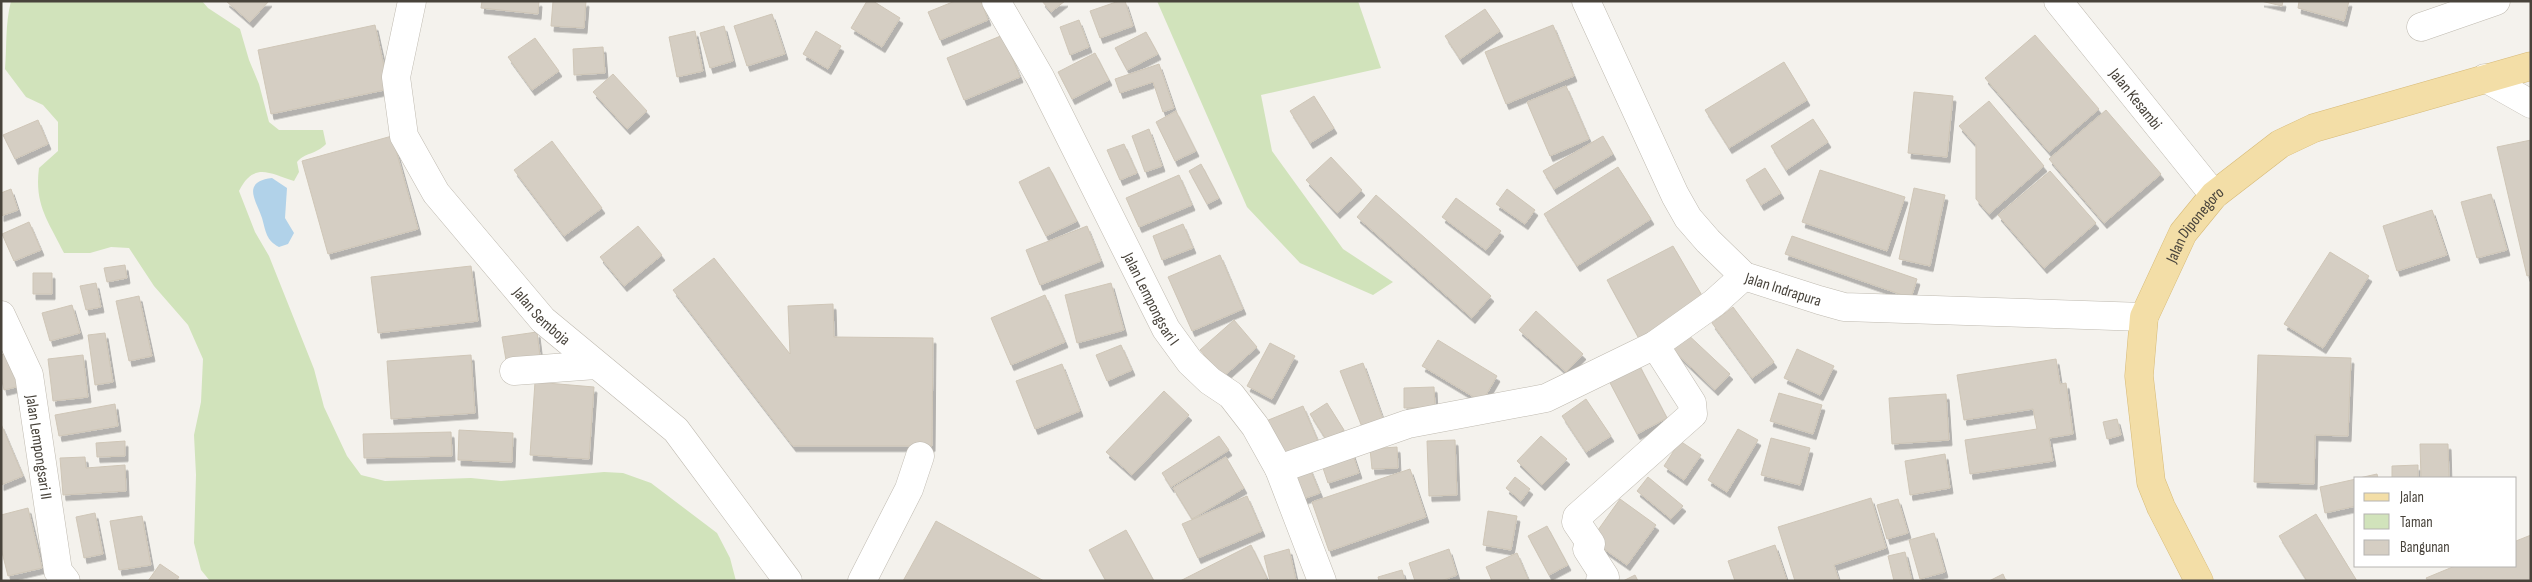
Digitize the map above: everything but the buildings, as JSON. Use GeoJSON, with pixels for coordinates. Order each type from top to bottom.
{"type":"FeatureCollection","features":[{"type":"Feature","properties":{"kind":"main road","name":"Jalan Diponegoro"},"geometry":{"type":"LineString","coordinates":[[2199,581],[2161,508],[2151,482],[2139,376],[2144,317],[2183,234],[2214,194],[2280,144],[2314,128],[2531,66]]}},
{"type":"Feature","properties":{"kind":"street","name":"Jalan Semboja"},"geometry":{"type":"LineString","coordinates":[[412,1],[396,77],[404,136],[436,193],[543,320],[676,430],[788,581]]}},
{"type":"Feature","properties":{"kind":"street","name":"Jalan Lempongsari I"},"geometry":{"type":"LineString","coordinates":[[996,1],[1045,86],[1166,329],[1190,362],[1210,381],[1232,396],[1256,426],[1280,470],[1322,581]]}},
{"type":"Feature","properties":{"kind":"street","name":"Jalan Indrapura"},"geometry":{"type":"LineString","coordinates":[[1586,1],[1671,186],[1688,218],[1708,241],[1744,276],[1844,306],[2144,317]]}},
{"type":"Feature","properties":{"kind":"street","name":"Jalan Kesambi"},"geometry":{"type":"LineString","coordinates":[[2058,1],[2214,194]]}},
{"type":"Feature","properties":{"kind":"street"},"geometry":{"type":"LineString","coordinates":[[2422,27],[2496,1]]}},
{"type":"Feature","properties":{"kind":"street"},"geometry":{"type":"LineString","coordinates":[[2485,78],[2531,104]]}},
{"type":"Feature","properties":{"kind":"street"},"geometry":{"type":"LineString","coordinates":[[1280,470],[1408,424],[1546,398],[1655,346],[1714,303],[1744,276]]}},
{"type":"Feature","properties":{"kind":"street","name":"Jalan Lempongsari II"},"geometry":{"type":"LineString","coordinates":[[1,315],[29,375],[58,571],[66,581]]}},
{"type":"Feature","properties":{"kind":"street"},"geometry":{"type":"LineString","coordinates":[[1600,581],[1605,577],[1587,549],[1591,544],[1576,522],[1577,517],[1693,414],[1692,403],[1655,346]]}},
{"type":"Feature","properties":{"kind":"street"},"geometry":{"type":"LineString","coordinates":[[514,371],[596,365]]}},
{"type":"Feature","properties":{"kind":"street"},"geometry":{"type":"LineString","coordinates":[[862,581],[909,489],[920,456]]}},
{"type":"Feature","properties":{"kind":"green space"},"geometry":{"type":"Polygon","coordinates":[[[11,1],[202,1],[208,8],[240,29],[249,60],[259,84],[269,122],[279,130],[323,130],[326,144],[297,162],[299,172],[294,181],[270,173],[257,173],[245,182],[239,191],[255,232],[269,256],[314,369],[324,407],[347,456],[361,475],[385,481],[471,478],[501,481],[604,472],[623,473],[651,483],[717,533],[730,558],[736,581],[210,581],[201,570],[194,543],[196,475],[194,435],[201,402],[203,359],[188,325],[154,286],[129,248],[111,247],[90,253],[64,253],[44,213],[38,181],[39,168],[58,151],[58,122],[43,105],[26,97],[5,69],[7,27],[11,1]]]}},
{"type":"Feature","properties":{"kind":"green space"},"geometry":{"type":"Polygon","coordinates":[[[1157,1],[1358,1],[1381,68],[1261,95],[1272,151],[1343,249],[1393,282],[1373,295],[1300,263],[1247,207],[1157,1]]]}},
{"type":"Feature","properties":{"kind":"water"},"geometry":{"type":"Polygon","coordinates":[[[272,178],[287,188],[285,218],[294,233],[288,244],[279,247],[267,235],[253,193],[257,183],[272,178]]]}}]}
